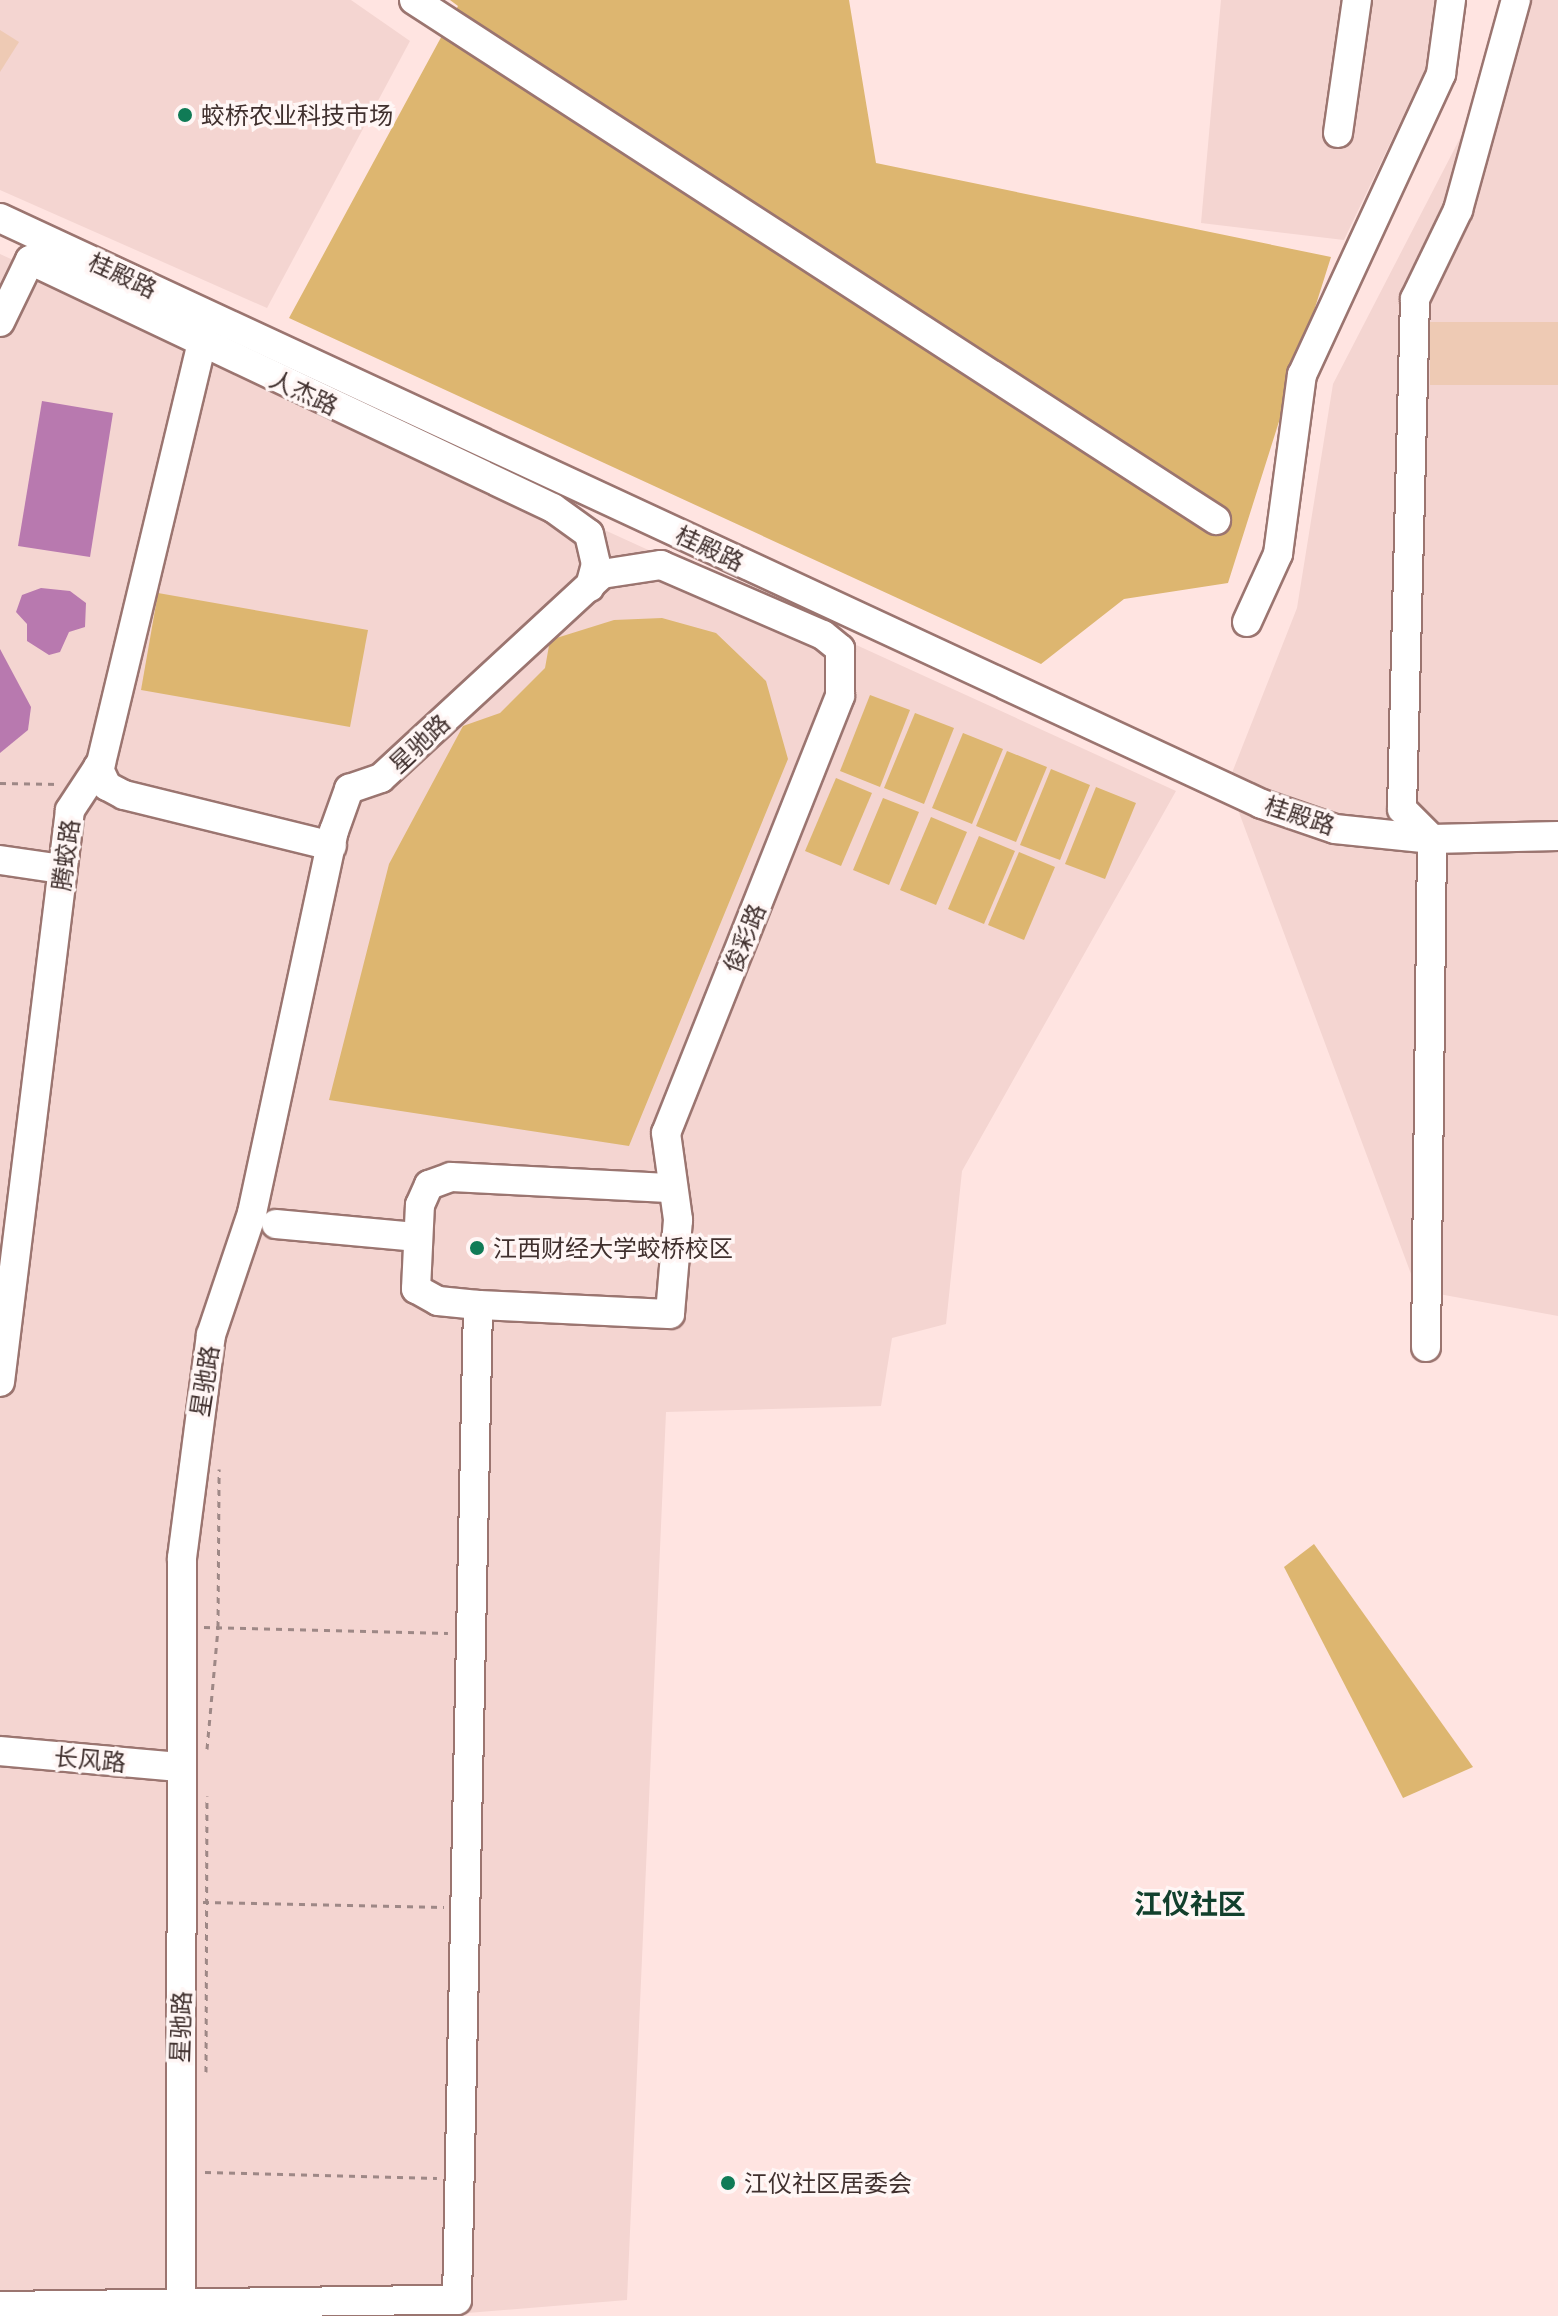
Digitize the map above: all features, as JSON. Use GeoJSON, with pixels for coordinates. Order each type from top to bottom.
{"type":"FeatureCollection","features":[{"type":"Feature","properties":{"kind":"street"},"geometry":{"type":"LineString","coordinates":[[414,0],[1216,520]]}},
{"type":"Feature","properties":{"kind":"street"},"geometry":{"type":"LineString","coordinates":[[1338,133],[1357,0]]}},
{"type":"Feature","properties":{"kind":"street"},"geometry":{"type":"LineString","coordinates":[[1247,622],[1278,554],[1302,375],[1441,74],[1451,0]]}},
{"type":"Feature","properties":{"kind":"street"},"geometry":{"type":"LineString","coordinates":[[1426,1347],[1432,839],[1402,809],[1415,299],[1458,210],[1516,0]]}},
{"type":"Feature","properties":{"kind":"street","name":"桂殿路"},"geometry":{"type":"LineString","coordinates":[[0,218],[1262,804],[1335,829],[1432,839],[1558,836]]}},
{"type":"Feature","properties":{"kind":"street","name":"人杰路"},"geometry":{"type":"LineString","coordinates":[[0,322],[30,260],[201,345],[553,508],[589,534],[596,564],[590,587]]}},
{"type":"Feature","properties":{"kind":"street","name":"腾蛟路"},"geometry":{"type":"LineString","coordinates":[[0,1382],[70,810],[91,778],[201,345]]}},
{"type":"Feature","properties":{"kind":"street","name":"俊彩路"},"geometry":{"type":"LineString","coordinates":[[478,1305],[670,1314],[678,1220],[669,1188],[666,1133],[832,721],[845,668],[840,649],[823,635],[661,565],[619,569],[590,587]]}},
{"type":"Feature","properties":{"kind":"street","name":"星驰路"},"geometry":{"type":"LineString","coordinates":[[181,2307],[193,1766],[182,1558],[209,1348],[252,1213],[332,846],[349,789],[381,778],[590,587]]}},
{"type":"Feature","properties":{"kind":"street"},"geometry":{"type":"LineString","coordinates":[[91,778],[124,795],[332,846]]}},
{"type":"Feature","properties":{"kind":"street"},"geometry":{"type":"LineString","coordinates":[[0,860],[62,869]]}},
{"type":"Feature","properties":{"kind":"street"},"geometry":{"type":"LineString","coordinates":[[0,2306],[181,2307],[457,2300],[478,1305],[438,1301],[416,1289],[417,1237],[423,1193],[451,1177],[669,1188]]}},
{"type":"Feature","properties":{"kind":"street"},"geometry":{"type":"LineString","coordinates":[[276,1224],[417,1237]]}},
{"type":"Feature","properties":{"kind":"street","name":"长风路"},"geometry":{"type":"LineString","coordinates":[[0,1751],[193,1766]]}},
{"type":"Feature","properties":{"kind":"path"},"geometry":{"type":"LineString","coordinates":[[0,783],[91,778]]}},
{"type":"Feature","properties":{"kind":"path"},"geometry":{"type":"LineString","coordinates":[[193,1766],[218,1627],[219,1455]]}},
{"type":"Feature","properties":{"kind":"path"},"geometry":{"type":"LineString","coordinates":[[218,1627],[473,1633]]}},
{"type":"Feature","properties":{"kind":"path"},"geometry":{"type":"LineString","coordinates":[[206,2080],[211,1902],[207,1789]]}},
{"type":"Feature","properties":{"kind":"path"},"geometry":{"type":"LineString","coordinates":[[211,1902],[467,1907]]}},
{"type":"Feature","properties":{"kind":"path"},"geometry":{"type":"LineString","coordinates":[[204,2161],[207,2172]]}},
{"type":"Feature","properties":{"kind":"path"},"geometry":{"type":"LineString","coordinates":[[216,2171],[461,2178]]}},
{"type":"Feature","properties":{"kind":"shaded area","name":"蛟桥农业科技市场"},"geometry":{"type":"Polygon","coordinates":[[[0,0],[351,0],[410,41],[267,308],[0,190],[0,0]]]}},
{"type":"Feature","properties":{"kind":"shaded area"},"geometry":{"type":"Polygon","coordinates":[[[450,0],[849,0],[876,163],[1331,257],[1228,583],[1124,599],[1041,664],[289,318],[458,6],[450,0]]]}},
{"type":"Feature","properties":{"kind":"shaded area"},"geometry":{"type":"Polygon","coordinates":[[[1221,0],[1436,0],[1425,70],[1344,240],[1201,223],[1221,0]]]}},
{"type":"Feature","properties":{"kind":"shaded area"},"geometry":{"type":"Polygon","coordinates":[[[1509,0],[1558,0],[1558,1316],[1417,1290],[1228,783],[1297,608],[1333,384],[1502,57],[1509,0]]]}},
{"type":"Feature","properties":{"kind":"shaded area","name":"江西财经大学蛟桥校区"},"geometry":{"type":"Polygon","coordinates":[[[0,254],[1176,791],[962,1171],[946,1324],[892,1338],[881,1406],[666,1412],[627,2300],[431,2316],[0,2316],[0,254]]]}},
{"type":"Feature","properties":{"kind":"shaded area"},"geometry":{"type":"Polygon","coordinates":[[[42,401],[113,413],[90,557],[18,546],[42,401]]]}},
{"type":"Feature","properties":{"kind":"shaded area"},"geometry":{"type":"Polygon","coordinates":[[[41,588],[70,591],[86,603],[85,627],[69,632],[60,652],[49,655],[27,641],[27,624],[16,612],[22,595],[41,588]]]}},
{"type":"Feature","properties":{"kind":"shaded area"},"geometry":{"type":"Polygon","coordinates":[[[158,593],[368,630],[350,727],[141,690],[158,593]]]}},
{"type":"Feature","properties":{"kind":"shaded area"},"geometry":{"type":"Polygon","coordinates":[[[662,618],[716,633],[766,681],[788,759],[629,1146],[329,1100],[389,864],[463,726],[500,713],[545,668],[550,640],[614,620],[662,618]]]}},
{"type":"Feature","properties":{"kind":"shaded area"},"geometry":{"type":"Polygon","coordinates":[[[0,649],[31,707],[28,730],[0,753],[0,649]]]}},
{"type":"Feature","properties":{"kind":"shaded area"},"geometry":{"type":"Polygon","coordinates":[[[870,695],[910,710],[880,787],[840,771],[870,695]]]}},
{"type":"Feature","properties":{"kind":"shaded area"},"geometry":{"type":"Polygon","coordinates":[[[915,713],[954,728],[924,804],[884,788],[915,713]]]}},
{"type":"Feature","properties":{"kind":"shaded area"},"geometry":{"type":"Polygon","coordinates":[[[963,733],[1003,749],[972,824],[932,808],[963,733]]]}},
{"type":"Feature","properties":{"kind":"shaded area"},"geometry":{"type":"Polygon","coordinates":[[[1007,751],[1047,767],[1016,842],[976,826],[1007,751]]]}},
{"type":"Feature","properties":{"kind":"shaded area"},"geometry":{"type":"Polygon","coordinates":[[[1051,769],[1090,785],[1060,860],[1020,845],[1051,769]]]}},
{"type":"Feature","properties":{"kind":"shaded area"},"geometry":{"type":"Polygon","coordinates":[[[836,778],[872,793],[841,866],[805,851],[836,778]]]}},
{"type":"Feature","properties":{"kind":"shaded area"},"geometry":{"type":"Polygon","coordinates":[[[1096,787],[1136,803],[1105,879],[1065,864],[1096,787]]]}},
{"type":"Feature","properties":{"kind":"shaded area"},"geometry":{"type":"Polygon","coordinates":[[[883,798],[919,812],[889,885],[853,870],[883,798]]]}},
{"type":"Feature","properties":{"kind":"shaded area"},"geometry":{"type":"Polygon","coordinates":[[[931,817],[967,832],[936,905],[900,890],[931,817]]]}},
{"type":"Feature","properties":{"kind":"shaded area"},"geometry":{"type":"Polygon","coordinates":[[[979,836],[1015,851],[984,924],[948,909],[979,836]]]}},
{"type":"Feature","properties":{"kind":"shaded area"},"geometry":{"type":"Polygon","coordinates":[[[1019,852],[1055,867],[1024,940],[988,925],[1019,852]]]}},
{"type":"Feature","properties":{"kind":"shaded area"},"geometry":{"type":"Polygon","coordinates":[[[1314,1544],[1473,1767],[1403,1798],[1284,1567],[1314,1544]]]}},
{"type":"Feature","properties":{"kind":"building"},"geometry":{"type":"Polygon","coordinates":[[[0,30],[19,42],[0,72],[0,30]]]}},
{"type":"Feature","properties":{"kind":"building"},"geometry":{"type":"Polygon","coordinates":[[[1430,322],[1558,322],[1558,385],[1430,385],[1430,322]]]}},
{"type":"Feature","properties":{"kind":"place","name":"蛟桥农业科技市场"},"geometry":{"type":"Point","coordinates":[185,115]}},
{"type":"Feature","properties":{"kind":"place","name":"江西财经大学蛟桥校区"},"geometry":{"type":"Point","coordinates":[477,1248]}},
{"type":"Feature","properties":{"kind":"place","name":"江仪社区居委会"},"geometry":{"type":"Point","coordinates":[728,2183]}},
{"type":"Feature","properties":{"kind":"district","name":"江仪社区"},"geometry":{"type":"Point","coordinates":[1190,1903]}}]}
